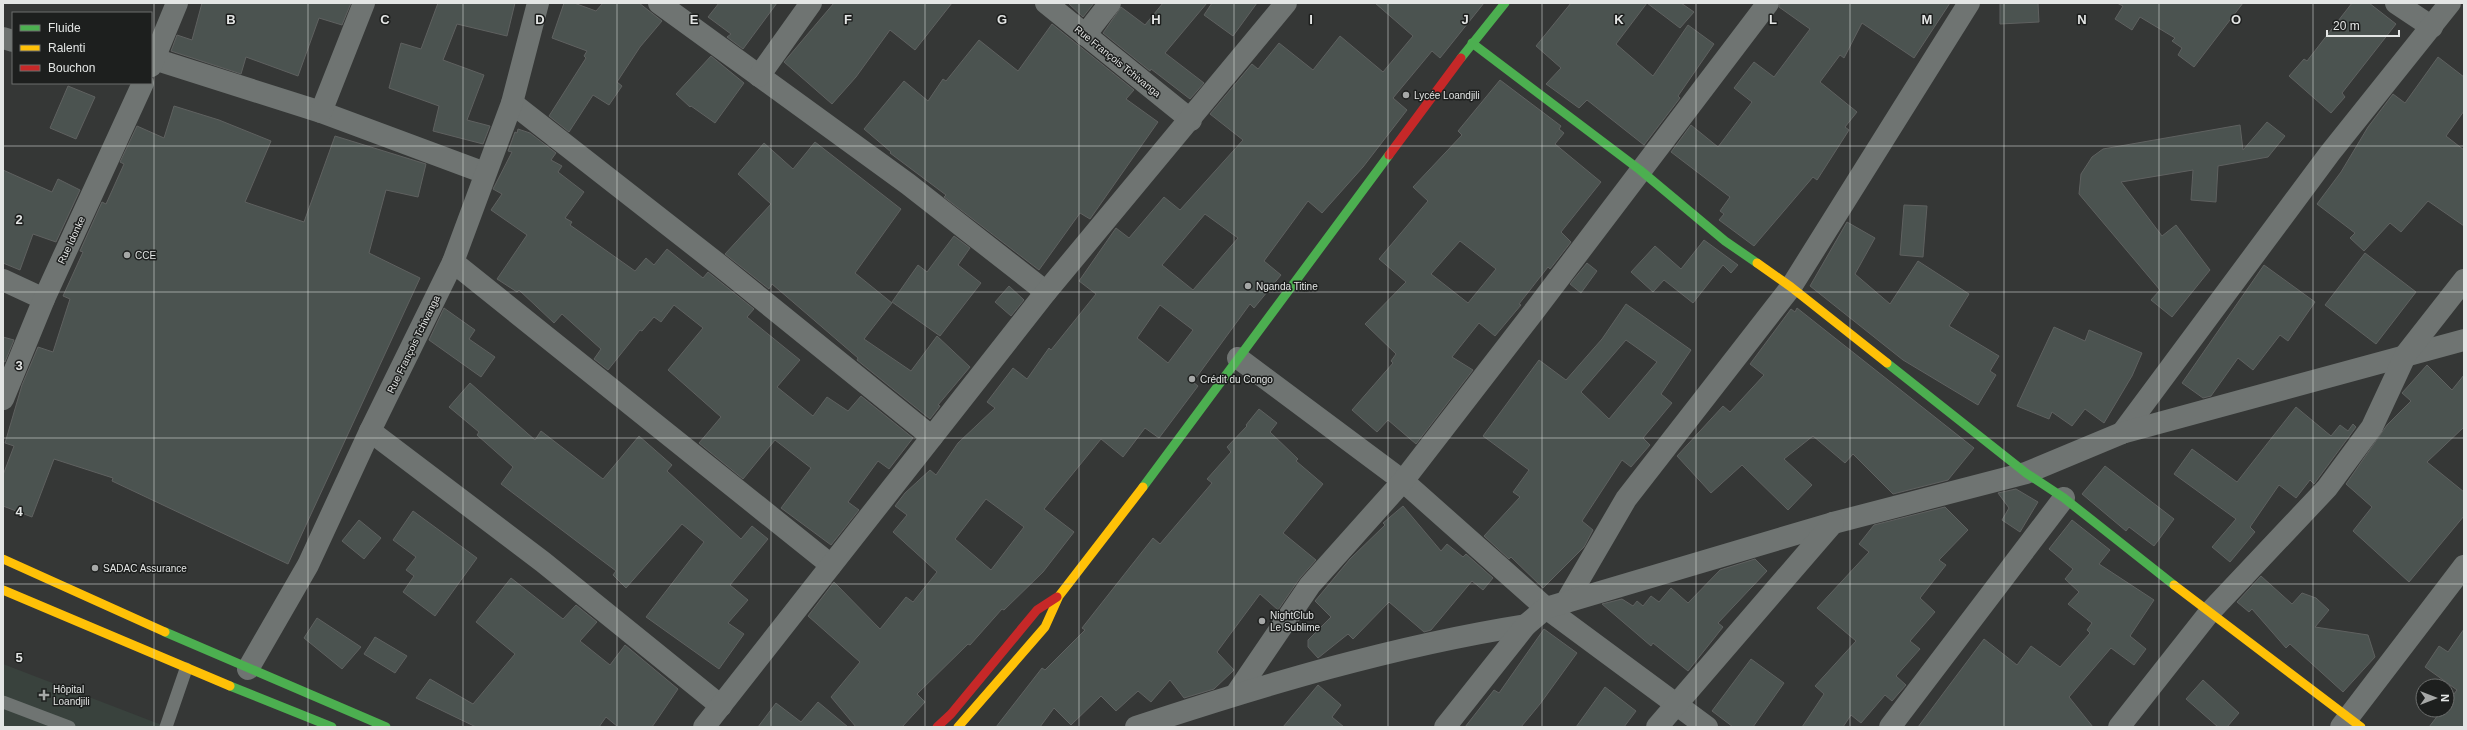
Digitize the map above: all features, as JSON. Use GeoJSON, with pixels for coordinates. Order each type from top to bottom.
{"type":"FeatureCollection","features":[{"type":"Feature","properties":{"kind":"main road"},"geometry":{"type":"LineString","coordinates":[[958,727],[1045,626],[1059,596],[1105,538],[1472,43],[1505,3]]}},
{"type":"Feature","properties":{"kind":"main road"},"geometry":{"type":"LineString","coordinates":[[1472,43],[1640,170],[1725,241],[1792,287],[2026,473],[2064,498],[2350,724]]}},
{"type":"Feature","properties":{"kind":"main road"},"geometry":{"type":"LineString","coordinates":[[3,559],[248,669],[386,727]]}},
{"type":"Feature","properties":{"kind":"main road"},"geometry":{"type":"LineString","coordinates":[[3,590],[186,669],[332,727]]}},
{"type":"Feature","properties":{"kind":"main road"},"geometry":{"type":"LineString","coordinates":[[937,727],[950,714],[1037,610],[1059,596]]}},
{"type":"Feature","properties":{"kind":"street"},"geometry":{"type":"LineString","coordinates":[[177,3],[152,62],[321,112],[485,173]]}},
{"type":"Feature","properties":{"kind":"street"},"geometry":{"type":"LineString","coordinates":[[321,112],[364,3]]}},
{"type":"Feature","properties":{"kind":"street","name":"Rue François Tchivanga"},"geometry":{"type":"LineString","coordinates":[[248,669],[308,565],[370,431],[453,262],[512,103],[523,66],[538,3]]}},
{"type":"Feature","properties":{"kind":"street"},"geometry":{"type":"LineString","coordinates":[[659,3],[908,184],[1046,292]]}},
{"type":"Feature","properties":{"kind":"street"},"geometry":{"type":"LineString","coordinates":[[759,76],[811,3]]}},
{"type":"Feature","properties":{"kind":"street","name":"Rue François Tchivanga"},"geometry":{"type":"LineString","coordinates":[[1046,3],[1191,120]]}},
{"type":"Feature","properties":{"kind":"street"},"geometry":{"type":"LineString","coordinates":[[1085,35],[1110,3]]}},
{"type":"Feature","properties":{"kind":"street"},"geometry":{"type":"LineString","coordinates":[[704,727],[1046,292],[1191,120],[1286,3]]}},
{"type":"Feature","properties":{"kind":"street"},"geometry":{"type":"LineString","coordinates":[[1236,694],[1310,585],[1403,481],[1768,3]]}},
{"type":"Feature","properties":{"kind":"street"},"geometry":{"type":"LineString","coordinates":[[1556,606],[1626,499],[1792,287],[1969,3]]}},
{"type":"Feature","properties":{"kind":"street"},"geometry":{"type":"LineString","coordinates":[[2396,3],[2432,27]]}},
{"type":"Feature","properties":{"kind":"street"},"geometry":{"type":"LineString","coordinates":[[2122,433],[2330,153],[2450,3]]}},
{"type":"Feature","properties":{"kind":"street","name":"Rue Idonke"},"geometry":{"type":"LineString","coordinates":[[3,399],[44,299],[136,85]]}},
{"type":"Feature","properties":{"kind":"street"},"geometry":{"type":"LineString","coordinates":[[512,103],[724,269],[932,437]]}},
{"type":"Feature","properties":{"kind":"street"},"geometry":{"type":"LineString","coordinates":[[453,262],[831,565]]}},
{"type":"Feature","properties":{"kind":"street"},"geometry":{"type":"LineString","coordinates":[[3,280],[44,299]]}},
{"type":"Feature","properties":{"kind":"street"},"geometry":{"type":"LineString","coordinates":[[2119,727],[2209,613],[2327,488],[2372,427],[2406,354],[2464,280]]}},
{"type":"Feature","properties":{"kind":"street"},"geometry":{"type":"LineString","coordinates":[[1446,727],[1526,625],[1556,606],[1833,523],[2026,473],[2122,433],[2406,354],[2464,340]]}},
{"type":"Feature","properties":{"kind":"street"},"geometry":{"type":"LineString","coordinates":[[1238,358],[1403,481],[1676,704],[1707,727]]}},
{"type":"Feature","properties":{"kind":"street"},"geometry":{"type":"LineString","coordinates":[[370,431],[543,562],[720,706]]}},
{"type":"Feature","properties":{"kind":"street"},"geometry":{"type":"LineString","coordinates":[[1890,727],[2064,498]]}},
{"type":"Feature","properties":{"kind":"street"},"geometry":{"type":"LineString","coordinates":[[1657,727],[1833,523]]}},
{"type":"Feature","properties":{"kind":"street"},"geometry":{"type":"LineString","coordinates":[[2350,724],[2464,566]]}},
{"type":"Feature","properties":{"kind":"street"},"geometry":{"type":"LineString","coordinates":[[1136,727],[1236,694],[1458,636],[1526,625]]}},
{"type":"Feature","properties":{"kind":"lane"},"geometry":{"type":"LineString","coordinates":[[166,727],[186,669]]}},
{"type":"Feature","properties":{"kind":"lane"},"geometry":{"type":"LineString","coordinates":[[3,702],[69,727]]}},
{"type":"Feature","properties":{"kind":"shaded area","name":"Hôpital Loandjili"},"geometry":{"type":"Polygon","coordinates":[[[3,664],[167,727],[3,727],[3,664]]]}},
{"type":"Feature","properties":{"kind":"building"},"geometry":{"type":"Polygon","coordinates":[[[202,3],[351,3],[342,25],[319,18],[298,76],[246,57],[241,74],[171,51],[177,35],[192,40],[202,3]]]}},
{"type":"Feature","properties":{"kind":"building"},"geometry":{"type":"Polygon","coordinates":[[[438,3],[515,3],[507,36],[457,24],[443,60],[484,75],[467,120],[490,126],[483,144],[433,131],[439,106],[389,88],[401,43],[421,49],[438,3]]]}},
{"type":"Feature","properties":{"kind":"building"},"geometry":{"type":"Polygon","coordinates":[[[564,3],[574,3],[596,11],[603,3],[639,3],[662,21],[640,47],[617,82],[622,86],[609,105],[593,95],[569,132],[549,116],[586,58],[584,56],[587,51],[552,38],[564,3]]]}},
{"type":"Feature","properties":{"kind":"building"},"geometry":{"type":"Polygon","coordinates":[[[719,3],[777,3],[743,49],[727,37],[731,34],[708,17],[719,3]]]}},
{"type":"Feature","properties":{"kind":"building"},"geometry":{"type":"Polygon","coordinates":[[[834,3],[952,3],[915,50],[890,30],[856,77],[832,104],[784,62],[834,3]]]}},
{"type":"Feature","properties":{"kind":"building"},"geometry":{"type":"Polygon","coordinates":[[[1068,3],[1094,3],[1083,17],[1068,3]]]}},
{"type":"Feature","properties":{"kind":"building"},"geometry":{"type":"Polygon","coordinates":[[[1163,3],[1207,3],[1165,53],[1204,83],[1190,99],[1151,69],[1150,71],[1103,33],[1121,7],[1145,25],[1163,3]]]}},
{"type":"Feature","properties":{"kind":"building"},"geometry":{"type":"Polygon","coordinates":[[[1212,3],[1257,3],[1233,36],[1204,15],[1212,3]]]}},
{"type":"Feature","properties":{"kind":"building"},"geometry":{"type":"Polygon","coordinates":[[[1375,3],[1484,3],[1440,58],[1432,51],[1393,98],[1407,110],[1363,167],[1322,213],[1308,201],[1264,261],[1281,275],[1254,308],[1250,304],[1193,382],[1198,386],[1159,438],[1145,428],[1123,457],[1101,439],[1044,509],[1074,532],[1043,572],[1004,610],[1002,609],[970,645],[968,644],[917,694],[925,702],[902,727],[856,727],[831,697],[860,662],[808,616],[834,582],[880,629],[906,597],[913,602],[937,572],[893,532],[907,515],[895,506],[905,493],[930,470],[936,475],[958,443],[995,408],[987,402],[1013,368],[1027,379],[1049,348],[1051,350],[1096,294],[1079,281],[1116,228],[1129,238],[1164,197],[1180,210],[1243,140],[1210,114],[1252,64],[1258,69],[1279,43],[1313,70],[1340,36],[1383,72],[1413,36],[1375,3]],[[1205,214],[1162,265],[1193,290],[1238,238],[1205,214]],[[1160,305],[1137,338],[1168,363],[1193,330],[1160,305]],[[986,499],[955,539],[991,570],[1024,527],[986,499]]]}},
{"type":"Feature","properties":{"kind":"building"},"geometry":{"type":"Polygon","coordinates":[[[1571,3],[1647,3],[1616,44],[1653,76],[1688,25],[1714,44],[1678,96],[1680,98],[1644,145],[1587,100],[1579,108],[1546,84],[1561,68],[1536,46],[1571,3]]]}},
{"type":"Feature","properties":{"kind":"building"},"geometry":{"type":"Polygon","coordinates":[[[1647,3],[1681,3],[1694,12],[1680,28],[1647,3]]]}},
{"type":"Feature","properties":{"kind":"building"},"geometry":{"type":"Polygon","coordinates":[[[1780,3],[1950,3],[1914,58],[1862,23],[1844,58],[1840,55],[1820,82],[1857,112],[1845,127],[1849,130],[1817,180],[1813,177],[1754,246],[1719,220],[1724,214],[1720,211],[1730,197],[1671,152],[1691,125],[1718,147],[1752,102],[1734,88],[1754,62],[1774,77],[1810,29],[1779,7],[1780,3]]]}},
{"type":"Feature","properties":{"kind":"building"},"geometry":{"type":"Polygon","coordinates":[[[2000,3],[2038,3],[2039,22],[2000,24],[2000,3]]]}},
{"type":"Feature","properties":{"kind":"building"},"geometry":{"type":"Polygon","coordinates":[[[2117,3],[2243,3],[2194,67],[2178,55],[2182,48],[2172,41],[2175,38],[2140,17],[2132,30],[2115,19],[2123,6],[2117,3]]]}},
{"type":"Feature","properties":{"kind":"building"},"geometry":{"type":"Polygon","coordinates":[[[2352,3],[2369,3],[2396,24],[2342,93],[2345,97],[2331,113],[2289,76],[2304,59],[2307,61],[2352,3]]]}},
{"type":"Feature","properties":{"kind":"building"},"geometry":{"type":"Polygon","coordinates":[[[1052,24],[1134,90],[1126,99],[1158,122],[1090,219],[1080,213],[1039,270],[944,197],[946,195],[890,153],[891,152],[864,129],[904,81],[928,101],[943,79],[946,81],[979,40],[1018,71],[1052,24]]]}},
{"type":"Feature","properties":{"kind":"building"},"geometry":{"type":"Polygon","coordinates":[[[711,56],[744,83],[715,123],[691,106],[690,107],[676,94],[711,56]]]}},
{"type":"Feature","properties":{"kind":"building"},"geometry":{"type":"Polygon","coordinates":[[[2438,57],[2464,77],[2464,111],[2446,136],[2464,150],[2464,226],[2428,201],[2401,232],[2390,223],[2364,251],[2350,238],[2355,233],[2317,204],[2341,172],[2368,127],[2393,94],[2405,103],[2438,57]]]}},
{"type":"Feature","properties":{"kind":"building"},"geometry":{"type":"Polygon","coordinates":[[[1500,80],[1561,126],[1559,129],[1564,133],[1555,144],[1601,182],[1561,232],[1571,242],[1550,269],[1548,267],[1519,304],[1521,305],[1495,336],[1479,323],[1452,357],[1473,370],[1416,444],[1388,420],[1377,432],[1352,410],[1393,363],[1391,361],[1396,354],[1365,324],[1406,282],[1379,259],[1428,201],[1413,187],[1462,135],[1458,131],[1500,80]],[[1460,241],[1431,274],[1468,303],[1496,269],[1460,241]]]}},
{"type":"Feature","properties":{"kind":"building"},"geometry":{"type":"Polygon","coordinates":[[[68,86],[95,97],[76,139],[50,128],[68,86]]]}},
{"type":"Feature","properties":{"kind":"building"},"geometry":{"type":"Polygon","coordinates":[[[174,106],[219,120],[271,141],[245,202],[304,222],[335,136],[426,164],[418,197],[386,190],[369,253],[420,278],[288,564],[112,481],[113,478],[54,459],[32,517],[3,506],[3,475],[14,446],[5,443],[22,385],[38,347],[53,352],[70,299],[63,296],[83,252],[80,251],[102,202],[106,204],[124,164],[120,162],[137,126],[164,138],[174,106]]]}},
{"type":"Feature","properties":{"kind":"building"},"geometry":{"type":"Polygon","coordinates":[[[2267,122],[2285,136],[2268,157],[2218,166],[2216,202],[2191,200],[2193,170],[2121,182],[2162,236],[2176,225],[2210,270],[2172,317],[2151,300],[2160,290],[2079,194],[2081,174],[2092,157],[2103,149],[2240,125],[2243,150],[2267,122]]]}},
{"type":"Feature","properties":{"kind":"building"},"geometry":{"type":"Polygon","coordinates":[[[518,129],[530,133],[556,153],[551,160],[562,166],[558,172],[584,192],[565,218],[572,222],[570,225],[635,271],[646,258],[654,265],[667,249],[703,278],[708,272],[754,309],[747,317],[800,360],[777,387],[813,416],[827,397],[848,411],[861,396],[913,438],[889,469],[878,461],[848,502],[859,510],[831,545],[781,508],[811,468],[775,440],[743,479],[699,443],[721,417],[668,370],[703,328],[674,305],[661,322],[654,317],[642,331],[640,330],[608,370],[594,359],[601,349],[562,314],[554,323],[519,290],[517,292],[497,279],[527,235],[491,210],[502,194],[493,189],[512,152],[508,151],[515,132],[517,133],[518,129]]]}},
{"type":"Feature","properties":{"kind":"building"},"geometry":{"type":"Polygon","coordinates":[[[815,142],[901,209],[855,273],[892,303],[864,339],[911,371],[937,336],[970,367],[938,405],[940,406],[930,419],[857,360],[858,358],[772,284],[769,289],[725,254],[771,204],[738,174],[764,143],[793,169],[815,142]]]}},
{"type":"Feature","properties":{"kind":"building"},"geometry":{"type":"Polygon","coordinates":[[[3,170],[52,192],[58,179],[80,190],[56,242],[33,234],[20,270],[3,263],[3,170]]]}},
{"type":"Feature","properties":{"kind":"building"},"geometry":{"type":"Polygon","coordinates":[[[1904,205],[1927,206],[1923,257],[1900,255],[1904,205]]]}},
{"type":"Feature","properties":{"kind":"building"},"geometry":{"type":"Polygon","coordinates":[[[1847,222],[1875,238],[1855,274],[1890,304],[1918,261],[1969,294],[1949,326],[1999,356],[1990,371],[1996,375],[1978,405],[1903,360],[1810,286],[1847,222]]]}},
{"type":"Feature","properties":{"kind":"building"},"geometry":{"type":"Polygon","coordinates":[[[954,236],[970,248],[958,265],[981,283],[940,336],[892,302],[918,265],[927,272],[954,236]]]}},
{"type":"Feature","properties":{"kind":"building"},"geometry":{"type":"Polygon","coordinates":[[[1704,240],[1738,265],[1731,273],[1723,265],[1693,303],[1664,280],[1653,292],[1631,272],[1655,246],[1681,269],[1704,240]]]}},
{"type":"Feature","properties":{"kind":"building"},"geometry":{"type":"Polygon","coordinates":[[[2365,253],[2416,292],[2376,344],[2325,305],[2365,253]]]}},
{"type":"Feature","properties":{"kind":"building"},"geometry":{"type":"Polygon","coordinates":[[[1587,263],[1597,271],[1581,293],[1570,284],[1587,263]]]}},
{"type":"Feature","properties":{"kind":"building"},"geometry":{"type":"Polygon","coordinates":[[[2264,265],[2315,302],[2288,341],[2280,335],[2253,370],[2238,358],[2211,396],[2203,398],[2182,383],[2264,265]]]}},
{"type":"Feature","properties":{"kind":"building"},"geometry":{"type":"Polygon","coordinates":[[[1009,286],[1024,300],[1011,316],[995,302],[1009,286]]]}},
{"type":"Feature","properties":{"kind":"building"},"geometry":{"type":"Polygon","coordinates":[[[1626,304],[1691,350],[1661,394],[1672,403],[1643,438],[1650,445],[1631,467],[1622,460],[1582,521],[1593,530],[1584,547],[1543,588],[1511,557],[1509,559],[1484,536],[1520,497],[1513,492],[1529,470],[1483,436],[1539,360],[1566,380],[1602,339],[1626,304]],[[1626,340],[1581,392],[1609,419],[1657,362],[1626,340]]]}},
{"type":"Feature","properties":{"kind":"building"},"geometry":{"type":"Polygon","coordinates":[[[444,308],[475,330],[469,339],[495,357],[481,377],[429,340],[444,308]]]}},
{"type":"Feature","properties":{"kind":"building"},"geometry":{"type":"Polygon","coordinates":[[[1797,308],[1974,448],[1948,480],[1893,494],[1853,454],[1845,463],[1813,436],[1784,459],[1812,485],[1788,510],[1742,465],[1711,493],[1677,456],[1723,406],[1730,412],[1764,375],[1750,364],[1791,309],[1795,312],[1797,308]]]}},
{"type":"Feature","properties":{"kind":"building"},"geometry":{"type":"Polygon","coordinates":[[[2054,327],[2085,341],[2089,330],[2142,353],[2132,376],[2104,423],[2085,409],[2072,426],[2052,412],[2049,419],[2017,406],[2054,327]]]}},
{"type":"Feature","properties":{"kind":"building"},"geometry":{"type":"Polygon","coordinates":[[[3,337],[14,340],[5,362],[3,361],[3,337]]]}},
{"type":"Feature","properties":{"kind":"building"},"geometry":{"type":"Polygon","coordinates":[[[2427,365],[2452,390],[2464,375],[2464,427],[2427,462],[2464,492],[2464,516],[2409,582],[2353,531],[2372,507],[2346,484],[2387,425],[2411,401],[2402,393],[2427,365]]]}},
{"type":"Feature","properties":{"kind":"building"},"geometry":{"type":"Polygon","coordinates":[[[470,383],[535,440],[541,431],[603,479],[639,436],[672,465],[667,471],[741,539],[752,526],[768,539],[730,585],[748,600],[728,623],[744,634],[719,669],[646,617],[704,542],[682,524],[626,588],[613,575],[616,571],[501,484],[513,467],[477,435],[479,432],[449,407],[470,383]]]}},
{"type":"Feature","properties":{"kind":"building"},"geometry":{"type":"Polygon","coordinates":[[[2296,407],[2331,436],[2340,425],[2348,431],[2353,424],[2356,427],[2314,484],[2310,480],[2296,498],[2279,485],[2250,527],[2255,532],[2230,562],[2212,547],[2236,519],[2174,474],[2192,449],[2237,482],[2296,407]]]}},
{"type":"Feature","properties":{"kind":"building"},"geometry":{"type":"Polygon","coordinates":[[[1259,409],[1277,423],[1270,432],[1298,459],[1296,461],[1323,484],[1283,533],[1316,560],[1300,578],[1278,610],[1260,594],[1217,652],[1234,670],[1214,689],[1184,698],[1170,680],[1151,702],[1138,691],[1116,711],[1101,696],[1071,725],[1054,708],[1040,727],[996,727],[1042,668],[1045,670],[1085,630],[1082,628],[1153,538],[1160,544],[1212,483],[1207,479],[1231,452],[1227,447],[1247,426],[1246,425],[1259,409]]]}},
{"type":"Feature","properties":{"kind":"building"},"geometry":{"type":"Polygon","coordinates":[[[2105,466],[2174,519],[2154,546],[2129,527],[2126,531],[2082,494],[2105,466]]]}},
{"type":"Feature","properties":{"kind":"building"},"geometry":{"type":"Polygon","coordinates":[[[2016,489],[2038,502],[2020,532],[2002,520],[2009,508],[1998,493],[2016,489]]]}},
{"type":"Feature","properties":{"kind":"building"},"geometry":{"type":"Polygon","coordinates":[[[1403,506],[1441,551],[1447,544],[1463,557],[1466,554],[1493,578],[1483,590],[1472,581],[1431,630],[1424,632],[1389,602],[1353,639],[1348,634],[1318,658],[1308,647],[1308,640],[1331,617],[1315,601],[1350,559],[1385,525],[1383,523],[1403,506]]]}},
{"type":"Feature","properties":{"kind":"building"},"geometry":{"type":"Polygon","coordinates":[[[1945,507],[1968,530],[1939,560],[1946,565],[1920,598],[1935,612],[1910,641],[1920,649],[1896,676],[1906,685],[1892,701],[1885,695],[1861,723],[1851,715],[1843,727],[1802,727],[1824,694],[1815,686],[1856,641],[1817,608],[1869,552],[1859,544],[1874,525],[1945,507]]]}},
{"type":"Feature","properties":{"kind":"building"},"geometry":{"type":"Polygon","coordinates":[[[413,511],[477,558],[435,616],[403,592],[414,576],[406,570],[416,557],[393,540],[413,511]]]}},
{"type":"Feature","properties":{"kind":"building"},"geometry":{"type":"Polygon","coordinates":[[[359,520],[381,538],[364,559],[342,541],[359,520]]]}},
{"type":"Feature","properties":{"kind":"building"},"geometry":{"type":"Polygon","coordinates":[[[2072,520],[2110,550],[2099,564],[2154,600],[2130,636],[2146,649],[2134,665],[2111,648],[2069,697],[2093,727],[1918,727],[1984,639],[2017,665],[2031,646],[2060,667],[2090,633],[2087,630],[2092,623],[2068,604],[2079,592],[2065,579],[2073,569],[2049,549],[2072,520]]]}},
{"type":"Feature","properties":{"kind":"building"},"geometry":{"type":"Polygon","coordinates":[[[1755,559],[1767,571],[1718,623],[1723,627],[1688,671],[1653,643],[1651,646],[1602,604],[1622,599],[1633,606],[1637,601],[1643,606],[1651,596],[1659,602],[1671,588],[1688,603],[1720,570],[1755,559]]]}},
{"type":"Feature","properties":{"kind":"building"},"geometry":{"type":"Polygon","coordinates":[[[2261,576],[2292,604],[2302,593],[2316,598],[2329,610],[2315,627],[2368,635],[2375,657],[2343,692],[2290,644],[2286,648],[2252,609],[2249,612],[2237,602],[2261,576]]]}},
{"type":"Feature","properties":{"kind":"building"},"geometry":{"type":"Polygon","coordinates":[[[511,578],[563,619],[576,605],[597,622],[580,641],[610,665],[625,645],[678,689],[652,727],[618,727],[606,717],[599,727],[476,727],[416,698],[430,679],[473,704],[515,654],[476,622],[511,578]]]}},
{"type":"Feature","properties":{"kind":"building"},"geometry":{"type":"Polygon","coordinates":[[[317,618],[361,647],[342,669],[304,638],[317,618]]]}},
{"type":"Feature","properties":{"kind":"building"},"geometry":{"type":"Polygon","coordinates":[[[1544,629],[1577,653],[1540,704],[1521,727],[1465,727],[1494,690],[1499,693],[1544,629]]]}},
{"type":"Feature","properties":{"kind":"building"},"geometry":{"type":"Polygon","coordinates":[[[2464,629],[2464,727],[2429,727],[2436,718],[2455,718],[2455,693],[2457,690],[2455,689],[2455,678],[2440,678],[2425,667],[2439,646],[2448,652],[2464,629]]]}},
{"type":"Feature","properties":{"kind":"building"},"geometry":{"type":"Polygon","coordinates":[[[375,637],[407,656],[395,673],[364,654],[375,637]]]}},
{"type":"Feature","properties":{"kind":"building"},"geometry":{"type":"Polygon","coordinates":[[[1751,659],[1784,683],[1753,727],[1733,727],[1712,711],[1751,659]]]}},
{"type":"Feature","properties":{"kind":"building"},"geometry":{"type":"Polygon","coordinates":[[[2203,680],[2239,713],[2227,727],[2218,727],[2186,699],[2203,680]]]}},
{"type":"Feature","properties":{"kind":"building"},"geometry":{"type":"Polygon","coordinates":[[[1318,685],[1341,705],[1332,717],[1344,727],[1283,727],[1318,685]]]}},
{"type":"Feature","properties":{"kind":"building"},"geometry":{"type":"Polygon","coordinates":[[[1605,687],[1636,711],[1624,727],[1576,727],[1605,687]]]}},
{"type":"Feature","properties":{"kind":"building"},"geometry":{"type":"Polygon","coordinates":[[[818,702],[848,727],[758,727],[776,703],[801,722],[818,702]]]}},
{"type":"Feature","properties":{"kind":"traffic: fast"},"geometry":{"type":"LineString","coordinates":[[1461,58],[1505,3]]}},
{"type":"Feature","properties":{"kind":"traffic: fast"},"geometry":{"type":"LineString","coordinates":[[1472,43],[1640,170],[1725,241],[1757,263]]}},
{"type":"Feature","properties":{"kind":"traffic: fast"},"geometry":{"type":"LineString","coordinates":[[1143,487],[1389,155]]}},
{"type":"Feature","properties":{"kind":"traffic: fast"},"geometry":{"type":"LineString","coordinates":[[1887,363],[2026,473],[2064,498],[2174,585]]}},
{"type":"Feature","properties":{"kind":"traffic: fast"},"geometry":{"type":"LineString","coordinates":[[165,632],[386,727]]}},
{"type":"Feature","properties":{"kind":"traffic: fast"},"geometry":{"type":"LineString","coordinates":[[230,686],[332,727]]}},
{"type":"Feature","properties":{"kind":"traffic: slow"},"geometry":{"type":"LineString","coordinates":[[1757,263],[1791,287],[1887,363]]}},
{"type":"Feature","properties":{"kind":"traffic: slow"},"geometry":{"type":"LineString","coordinates":[[958,727],[1045,627],[1059,596],[1143,487]]}},
{"type":"Feature","properties":{"kind":"traffic: slow"},"geometry":{"type":"LineString","coordinates":[[3,559],[165,632]]}},
{"type":"Feature","properties":{"kind":"traffic: slow"},"geometry":{"type":"LineString","coordinates":[[2174,585],[2361,727]]}},
{"type":"Feature","properties":{"kind":"traffic: slow"},"geometry":{"type":"LineString","coordinates":[[3,590],[230,686]]}},
{"type":"Feature","properties":{"kind":"traffic: jam"},"geometry":{"type":"LineString","coordinates":[[1389,155],[1461,58]]}},
{"type":"Feature","properties":{"kind":"traffic: jam"},"geometry":{"type":"LineString","coordinates":[[937,727],[951,714],[1037,610],[1057,597]]}},
{"type":"Feature","properties":{"kind":"place","name":"Lycée Loandjili"},"geometry":{"type":"Point","coordinates":[1406,95]}},
{"type":"Feature","properties":{"kind":"place","name":"CCE"},"geometry":{"type":"Point","coordinates":[127,255]}},
{"type":"Feature","properties":{"kind":"place","name":"Nganda Titine"},"geometry":{"type":"Point","coordinates":[1248,286]}},
{"type":"Feature","properties":{"kind":"place","name":"Crédit du Congo"},"geometry":{"type":"Point","coordinates":[1192,379]}},
{"type":"Feature","properties":{"kind":"place","name":"SADAC Assurance"},"geometry":{"type":"Point","coordinates":[95,568]}},
{"type":"Feature","properties":{"kind":"place","name":"NightClub Le Sublime"},"geometry":{"type":"Point","coordinates":[1262,621]}},
{"type":"Feature","properties":{"kind":"place","name":"Hôpital Loandjili"},"geometry":{"type":"Point","coordinates":[44,695]}}]}
